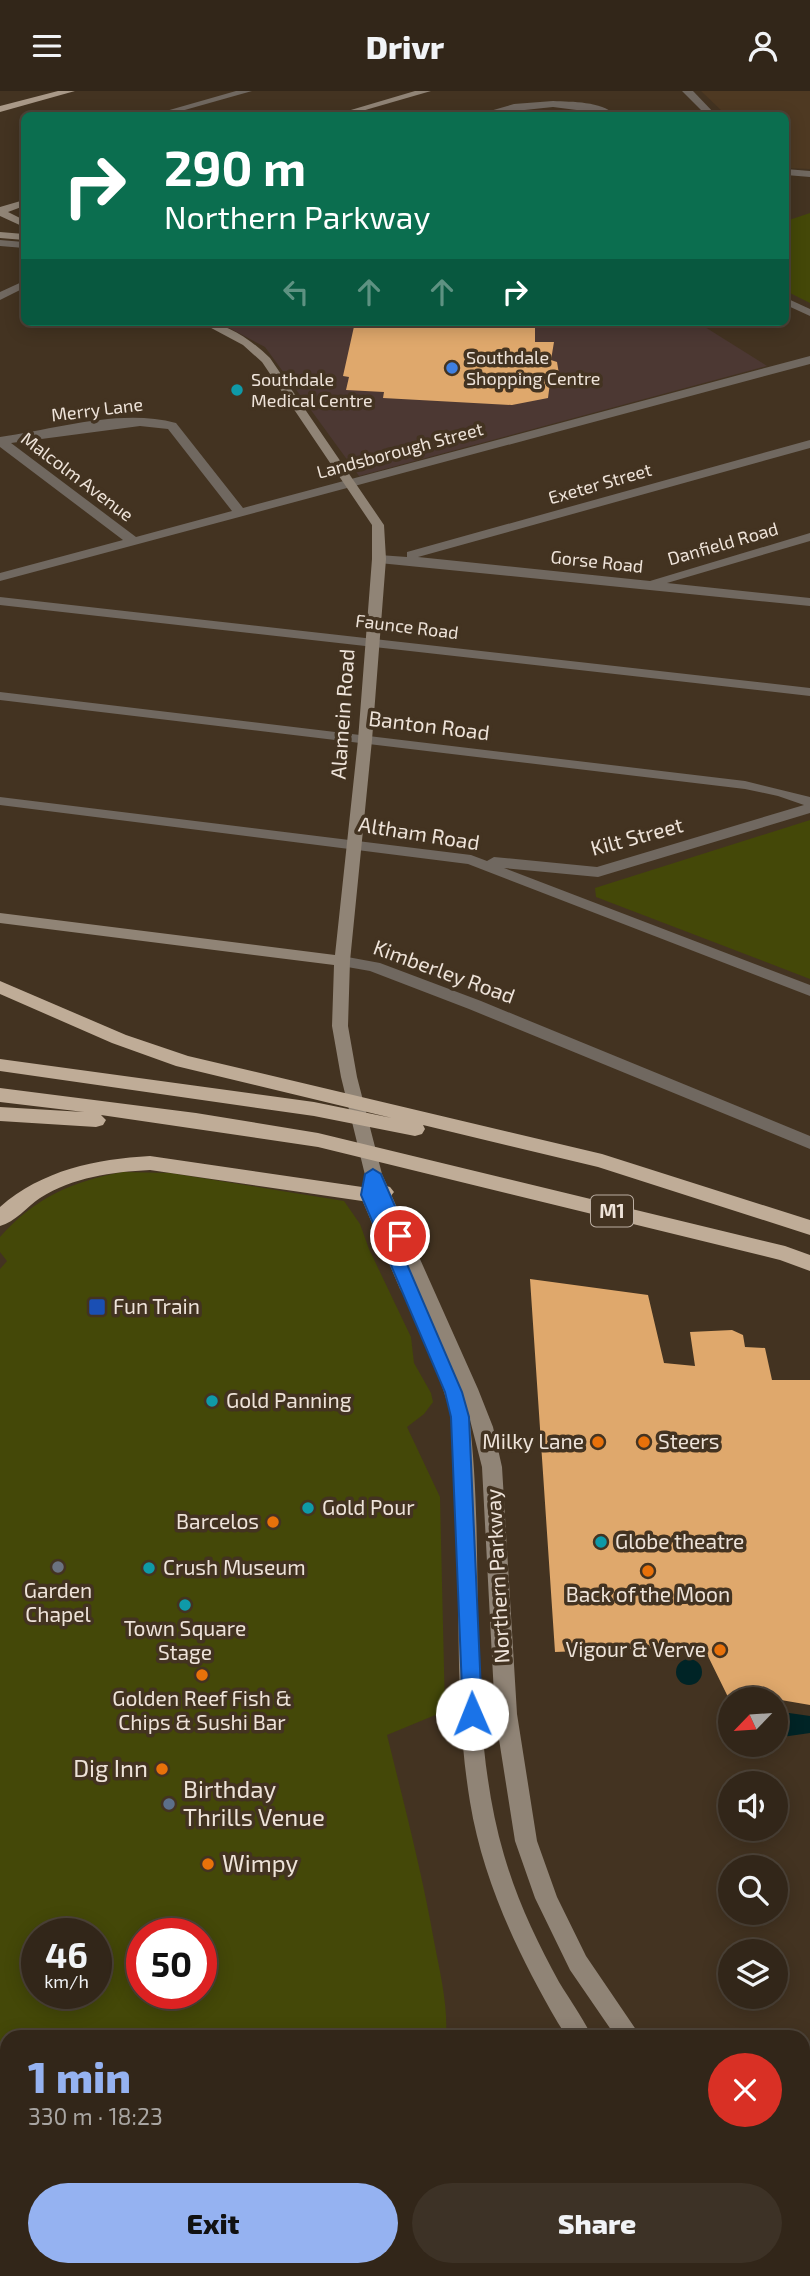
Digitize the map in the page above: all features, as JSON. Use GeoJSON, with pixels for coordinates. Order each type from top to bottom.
{"type":"FeatureCollection","features":[{"type":"Feature","properties":{"kind":"highway"},"geometry":{"type":"LineString","coordinates":[[0,987],[119,1039],[315,1102],[403,1112],[602,1161],[680,1187]]}},
{"type":"Feature","properties":{"kind":"highway","name":"M1"},"geometry":{"type":"LineString","coordinates":[[7,1066],[315,1102],[421,1130],[680,1187],[810,1228]]}},
{"type":"Feature","properties":{"kind":"highway"},"geometry":{"type":"LineString","coordinates":[[0,1115],[15,1102]]}},
{"type":"Feature","properties":{"kind":"highway","name":"M1"},"geometry":{"type":"LineString","coordinates":[[15,1102],[135,1122],[196,1120],[318,1140],[785,1254],[810,1263]]}},
{"type":"Feature","properties":{"kind":"highway"},"geometry":{"type":"LineString","coordinates":[[0,1219],[36,1190],[63,1177],[124,1163],[150,1163],[375,1187]]}},
{"type":"Feature","properties":{"kind":"main road"},"geometry":{"type":"LineString","coordinates":[[0,100],[33,91]]}},
{"type":"Feature","properties":{"kind":"main road"},"geometry":{"type":"LineString","coordinates":[[0,109],[70,91]]}},
{"type":"Feature","properties":{"kind":"main road"},"geometry":{"type":"LineString","coordinates":[[349,112],[426,91]]}},
{"type":"Feature","properties":{"kind":"main road"},"geometry":{"type":"LineString","coordinates":[[0,211],[21,204]]}},
{"type":"Feature","properties":{"kind":"main road"},"geometry":{"type":"LineString","coordinates":[[0,211],[21,222]]}},
{"type":"Feature","properties":{"kind":"main road"},"geometry":{"type":"LineString","coordinates":[[0,235],[21,237]]}},
{"type":"Feature","properties":{"kind":"main road","name":"Alamein Road"},"geometry":{"type":"LineString","coordinates":[[214,326],[247,343],[266,360],[378,525],[379,559],[365,740],[342,961],[340,1026],[353,1099],[375,1187]]}},
{"type":"Feature","properties":{"kind":"main road","name":"Kimberley Road"},"geometry":{"type":"LineString","coordinates":[[0,918],[342,961]]}},
{"type":"Feature","properties":{"kind":"main road","name":"Northern Parkway"},"geometry":{"type":"LineString","coordinates":[[375,1187],[454,1392],[460,1417],[472,1714],[483,1813],[493,1854],[517,1924],[530,1952],[576,2030]]}},
{"type":"Feature","properties":{"kind":"main road","name":"Northern Parkway"},"geometry":{"type":"LineString","coordinates":[[375,1187],[469,1389],[483,1427],[492,1467],[506,1714],[526,1841],[546,1898],[578,1963],[624,2030]]}},
{"type":"Feature","properties":{"kind":"street"},"geometry":{"type":"LineString","coordinates":[[168,112],[247,91]]}},
{"type":"Feature","properties":{"kind":"street"},"geometry":{"type":"LineString","coordinates":[[687,91],[708,112]]}},
{"type":"Feature","properties":{"kind":"street"},"geometry":{"type":"LineString","coordinates":[[497,112],[533,105],[580,107],[601,112]]}},
{"type":"Feature","properties":{"kind":"street"},"geometry":{"type":"LineString","coordinates":[[789,172],[810,174]]}},
{"type":"Feature","properties":{"kind":"street"},"geometry":{"type":"LineString","coordinates":[[0,243],[21,245]]}},
{"type":"Feature","properties":{"kind":"street"},"geometry":{"type":"LineString","coordinates":[[0,297],[21,286]]}},
{"type":"Feature","properties":{"kind":"street"},"geometry":{"type":"LineString","coordinates":[[789,302],[810,313]]}},
{"type":"Feature","properties":{"kind":"street","name":"Landsborough Street"},"geometry":{"type":"LineString","coordinates":[[7,575],[810,360]]}},
{"type":"Feature","properties":{"kind":"street","name":"Merry Lane"},"geometry":{"type":"LineString","coordinates":[[0,441],[132,422],[162,422],[172,426],[240,513]]}},
{"type":"Feature","properties":{"kind":"street","name":"Malcolm Avenue"},"geometry":{"type":"LineString","coordinates":[[0,441],[133,541]]}},
{"type":"Feature","properties":{"kind":"street","name":"Exeter Street"},"geometry":{"type":"LineString","coordinates":[[400,559],[810,444]]}},
{"type":"Feature","properties":{"kind":"street","name":"Danfield Road"},"geometry":{"type":"LineString","coordinates":[[646,585],[810,537]]}},
{"type":"Feature","properties":{"kind":"street","name":"Gorse Road"},"geometry":{"type":"LineString","coordinates":[[379,559],[810,602]]}},
{"type":"Feature","properties":{"kind":"street"},"geometry":{"type":"LineString","coordinates":[[0,566],[7,575]]}},
{"type":"Feature","properties":{"kind":"street","name":"Faunce Road"},"geometry":{"type":"LineString","coordinates":[[0,601],[810,692]]}},
{"type":"Feature","properties":{"kind":"street","name":"Banton Road"},"geometry":{"type":"LineString","coordinates":[[0,696],[745,785],[781,792],[810,803]]}},
{"type":"Feature","properties":{"kind":"street","name":"Altham Road"},"geometry":{"type":"LineString","coordinates":[[0,801],[471,860],[810,991]]}},
{"type":"Feature","properties":{"kind":"street","name":"Kilt Street"},"geometry":{"type":"LineString","coordinates":[[471,860],[598,872],[810,808]]}},
{"type":"Feature","properties":{"kind":"street","name":"Kimberley Road"},"geometry":{"type":"LineString","coordinates":[[342,961],[374,967],[475,1005],[810,1143]]}},
{"type":"Feature","properties":{"kind":"shaded area"},"geometry":{"type":"Polygon","coordinates":[[[701,91],[810,91],[810,169],[789,168],[789,112],[723,112],[701,91]]]}},
{"type":"Feature","properties":{"kind":"shaded area"},"geometry":{"type":"Polygon","coordinates":[[[810,213],[810,303],[789,292],[789,220],[810,213]]]}},
{"type":"Feature","properties":{"kind":"shaded area","name":"Southdale Shopping Centre"},"geometry":{"type":"Polygon","coordinates":[[[226,326],[703,326],[767,366],[359,476],[265,347],[226,326]]]}},
{"type":"Feature","properties":{"kind":"shaded area"},"geometry":{"type":"Polygon","coordinates":[[[810,820],[810,979],[596,897],[595,888],[810,820]]]}},
{"type":"Feature","properties":{"kind":"shaded area"},"geometry":{"type":"Polygon","coordinates":[[[123,1172],[170,1173],[344,1201],[360,1224],[411,1337],[414,1363],[431,1393],[433,1402],[424,1414],[407,1427],[440,1497],[445,1711],[387,1735],[429,1915],[445,2001],[446,2030],[0,2030],[0,1269],[7,1261],[0,1252],[0,1237],[27,1212],[71,1186],[123,1172]]]}},
{"type":"Feature","properties":{"kind":"water"},"geometry":{"type":"Polygon","coordinates":[[[689,1659],[698,1663],[702,1672],[698,1681],[689,1685],[680,1681],[676,1672],[680,1663],[689,1659]]]}},
{"type":"Feature","properties":{"kind":"water"},"geometry":{"type":"Polygon","coordinates":[[[788,1713],[810,1716],[810,1733],[788,1736],[788,1713]]]}},
{"type":"Feature","properties":{"kind":"building","name":"Southdale Shopping Centre"},"geometry":{"type":"Polygon","coordinates":[[[354,326],[535,326],[535,342],[554,342],[551,360],[557,362],[559,374],[551,375],[548,398],[512,405],[383,398],[384,392],[346,390],[349,377],[343,376],[354,326]]]}},
{"type":"Feature","properties":{"kind":"building"},"geometry":{"type":"Polygon","coordinates":[[[530,1279],[648,1295],[664,1363],[695,1366],[690,1332],[732,1330],[743,1335],[745,1347],[765,1348],[772,1380],[810,1380],[810,1705],[788,1701],[788,1687],[723,1687],[703,1646],[555,1652],[530,1279]]]}},
{"type":"Feature","properties":{"kind":"place","name":"Southdale Shopping Centre"},"geometry":{"type":"Point","coordinates":[452,368]}},
{"type":"Feature","properties":{"kind":"place","name":"Southdale Medical Centre"},"geometry":{"type":"Point","coordinates":[237,390]}},
{"type":"Feature","properties":{"kind":"place","name":"Fun Train"},"geometry":{"type":"Point","coordinates":[97,1307]}},
{"type":"Feature","properties":{"kind":"place","name":"Gold Panning"},"geometry":{"type":"Point","coordinates":[212,1401]}},
{"type":"Feature","properties":{"kind":"place","name":"Milky Lane"},"geometry":{"type":"Point","coordinates":[598,1442]}},
{"type":"Feature","properties":{"kind":"place","name":"Steers"},"geometry":{"type":"Point","coordinates":[644,1442]}},
{"type":"Feature","properties":{"kind":"place","name":"Gold Pour"},"geometry":{"type":"Point","coordinates":[308,1508]}},
{"type":"Feature","properties":{"kind":"place","name":"Barcelos"},"geometry":{"type":"Point","coordinates":[273,1522]}},
{"type":"Feature","properties":{"kind":"place","name":"Globe theatre"},"geometry":{"type":"Point","coordinates":[601,1542]}},
{"type":"Feature","properties":{"kind":"place","name":"Garden Chapel"},"geometry":{"type":"Point","coordinates":[58,1567]}},
{"type":"Feature","properties":{"kind":"place","name":"Crush Museum"},"geometry":{"type":"Point","coordinates":[149,1568]}},
{"type":"Feature","properties":{"kind":"place","name":"Back of the Moon"},"geometry":{"type":"Point","coordinates":[648,1571]}},
{"type":"Feature","properties":{"kind":"place","name":"Town Square Stage"},"geometry":{"type":"Point","coordinates":[185,1605]}},
{"type":"Feature","properties":{"kind":"place","name":"Vigour & Verve"},"geometry":{"type":"Point","coordinates":[720,1650]}},
{"type":"Feature","properties":{"kind":"place","name":"Golden Reef Fish & Chips & Sushi Bar"},"geometry":{"type":"Point","coordinates":[202,1675]}},
{"type":"Feature","properties":{"kind":"place","name":"Dig Inn"},"geometry":{"type":"Point","coordinates":[162,1769]}},
{"type":"Feature","properties":{"kind":"place","name":"Birthday Thrills Venue"},"geometry":{"type":"Point","coordinates":[169,1804]}},
{"type":"Feature","properties":{"kind":"place","name":"Wimpy"},"geometry":{"type":"Point","coordinates":[208,1864]}},
{"type":"Feature","properties":{"kind":"route"},"geometry":{"type":"LineString","coordinates":[[400,1236],[373,1174],[369,1195],[454,1392],[460,1417],[470,1599],[472,1714]]}}]}
